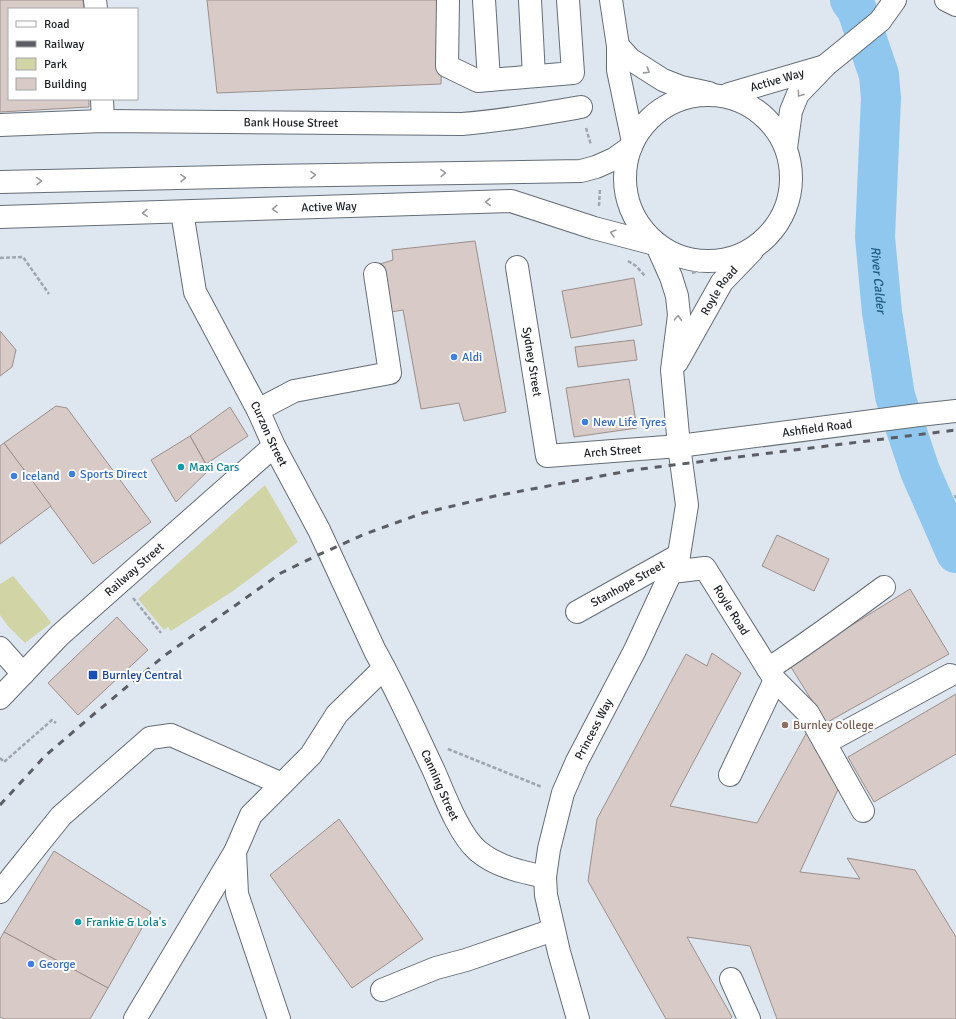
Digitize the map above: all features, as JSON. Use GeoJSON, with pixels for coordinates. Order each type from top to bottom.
{"type":"FeatureCollection","features":[{"type":"Feature","properties":{"kind":"main road"},"geometry":{"type":"LineString","coordinates":[[448,0],[447,66],[478,81],[573,73],[568,0]]}},
{"type":"Feature","properties":{"kind":"main road"},"geometry":{"type":"LineString","coordinates":[[484,0],[489,80]]}},
{"type":"Feature","properties":{"kind":"main road"},"geometry":{"type":"LineString","coordinates":[[530,0],[534,76]]}},
{"type":"Feature","properties":{"kind":"main road"},"geometry":{"type":"LineString","coordinates":[[611,0],[618,46],[618,70],[632,144],[625,175],[625,193],[630,212],[638,227],[655,245],[671,277],[677,296],[679,315],[672,370],[679,446]]}},
{"type":"Feature","properties":{"kind":"main road","name":"Active Way"},"geometry":{"type":"LineString","coordinates":[[786,148],[791,111],[798,94],[826,66],[880,21],[895,0]]}},
{"type":"Feature","properties":{"kind":"main road"},"geometry":{"type":"LineString","coordinates":[[946,0],[956,6]]}},
{"type":"Feature","properties":{"kind":"main road"},"geometry":{"type":"LineString","coordinates":[[618,46],[630,60],[663,80],[681,87],[719,94],[753,106],[773,124],[786,148],[791,172],[788,197],[779,220],[764,239]]}},
{"type":"Feature","properties":{"kind":"main road","name":"Active Way"},"geometry":{"type":"LineString","coordinates":[[632,144],[643,128],[654,118],[670,107],[688,98],[719,94],[826,66]]}},
{"type":"Feature","properties":{"kind":"main road"},"geometry":{"type":"LineString","coordinates":[[102,100],[103,121]]}},
{"type":"Feature","properties":{"kind":"main road","name":"Bank House Street"},"geometry":{"type":"LineString","coordinates":[[0,125],[103,121],[462,124],[521,118],[581,107]]}},
{"type":"Feature","properties":{"kind":"main road"},"geometry":{"type":"LineString","coordinates":[[0,182],[581,171],[596,167],[614,159],[632,144]]}},
{"type":"Feature","properties":{"kind":"main road","name":"Active Way"},"geometry":{"type":"LineString","coordinates":[[0,217],[511,201],[594,228],[655,245],[691,259],[714,261],[740,254],[764,239]]}},
{"type":"Feature","properties":{"kind":"main road","name":"Curzon Street"},"geometry":{"type":"LineString","coordinates":[[182,212],[195,292],[258,410],[274,446],[319,530],[380,659]]}},
{"type":"Feature","properties":{"kind":"main road","name":"Royle Road"},"geometry":{"type":"LineString","coordinates":[[672,370],[722,282],[764,239]]}},
{"type":"Feature","properties":{"kind":"main road","name":"Sydney Street"},"geometry":{"type":"LineString","coordinates":[[517,267],[547,456]]}},
{"type":"Feature","properties":{"kind":"main road"},"geometry":{"type":"LineString","coordinates":[[258,410],[294,391],[390,373],[375,274]]}},
{"type":"Feature","properties":{"kind":"main road","name":"Ashfield Road"},"geometry":{"type":"LineString","coordinates":[[679,446],[875,420],[956,411]]}},
{"type":"Feature","properties":{"kind":"main road","name":"Railway Street"},"geometry":{"type":"LineString","coordinates":[[0,698],[60,635],[274,446]]}},
{"type":"Feature","properties":{"kind":"main road","name":"Arch Street"},"geometry":{"type":"LineString","coordinates":[[547,456],[679,446]]}},
{"type":"Feature","properties":{"kind":"main road","name":"Princess Way"},"geometry":{"type":"LineString","coordinates":[[578,1019],[553,930],[546,895],[548,850],[559,808],[577,761],[635,650],[676,563],[687,505],[679,446]]}},
{"type":"Feature","properties":{"kind":"main road","name":"Royle Road"},"geometry":{"type":"LineString","coordinates":[[676,563],[705,568],[772,674]]}},
{"type":"Feature","properties":{"kind":"main road","name":"Stanhope Street"},"geometry":{"type":"LineString","coordinates":[[577,612],[676,563]]}},
{"type":"Feature","properties":{"kind":"main road"},"geometry":{"type":"LineString","coordinates":[[730,775],[772,674],[790,655],[828,629],[884,587]]}},
{"type":"Feature","properties":{"kind":"main road"},"geometry":{"type":"LineString","coordinates":[[0,648],[23,674]]}},
{"type":"Feature","properties":{"kind":"main road"},"geometry":{"type":"LineString","coordinates":[[135,1019],[235,852],[251,815],[311,755],[337,714],[380,659]]}},
{"type":"Feature","properties":{"kind":"main road","name":"Canning Street"},"geometry":{"type":"LineString","coordinates":[[380,659],[457,822],[467,838],[477,850],[488,858],[506,867],[525,873],[546,877]]}},
{"type":"Feature","properties":{"kind":"main road"},"geometry":{"type":"LineString","coordinates":[[772,674],[808,713],[863,811]]}},
{"type":"Feature","properties":{"kind":"main road"},"geometry":{"type":"LineString","coordinates":[[825,743],[950,675]]}},
{"type":"Feature","properties":{"kind":"main road"},"geometry":{"type":"LineString","coordinates":[[0,892],[61,816],[150,738],[171,735],[282,784]]}},
{"type":"Feature","properties":{"kind":"main road"},"geometry":{"type":"LineString","coordinates":[[235,852],[236,894],[279,1019]]}},
{"type":"Feature","properties":{"kind":"main road"},"geometry":{"type":"LineString","coordinates":[[382,990],[436,968],[466,960],[553,930]]}},
{"type":"Feature","properties":{"kind":"main road"},"geometry":{"type":"LineString","coordinates":[[731,979],[749,1019]]}},
{"type":"Feature","properties":{"kind":"path"},"geometry":{"type":"LineString","coordinates":[[0,258],[23,257],[49,294]]}},
{"type":"Feature","properties":{"kind":"path"},"geometry":{"type":"LineString","coordinates":[[624,258],[636,266],[646,279]]}},
{"type":"Feature","properties":{"kind":"path"},"geometry":{"type":"LineString","coordinates":[[120,582],[161,633]]}},
{"type":"Feature","properties":{"kind":"path"},"geometry":{"type":"LineString","coordinates":[[50,717],[56,723]]}},
{"type":"Feature","properties":{"kind":"path"},"geometry":{"type":"LineString","coordinates":[[0,758],[4,762],[52,720]]}},
{"type":"Feature","properties":{"kind":"path"},"geometry":{"type":"LineString","coordinates":[[418,737],[541,787]]}},
{"type":"Feature","properties":{"kind":"green space"},"geometry":{"type":"Polygon","coordinates":[[[265,485],[298,542],[233,591],[171,631],[168,627],[164,630],[138,599],[265,485]]]}},
{"type":"Feature","properties":{"kind":"green space"},"geometry":{"type":"Polygon","coordinates":[[[13,576],[51,623],[25,643],[8,626],[0,615],[0,584],[13,576]]]}},
{"type":"Feature","properties":{"kind":"building"},"geometry":{"type":"Polygon","coordinates":[[[0,0],[83,0],[84,8],[8,8],[8,100],[89,100],[89,107],[0,112],[0,0]]]}},
{"type":"Feature","properties":{"kind":"building"},"geometry":{"type":"Polygon","coordinates":[[[207,0],[442,0],[441,84],[217,93],[207,0]]]}},
{"type":"Feature","properties":{"kind":"building","name":"Aldi"},"geometry":{"type":"Polygon","coordinates":[[[475,241],[506,412],[464,421],[459,403],[421,409],[403,310],[391,312],[380,264],[393,260],[392,250],[475,241]]]}},
{"type":"Feature","properties":{"kind":"building"},"geometry":{"type":"Polygon","coordinates":[[[634,278],[642,325],[571,338],[562,291],[634,278]]]}},
{"type":"Feature","properties":{"kind":"building"},"geometry":{"type":"Polygon","coordinates":[[[0,331],[16,350],[12,367],[0,376],[0,331]]]}},
{"type":"Feature","properties":{"kind":"building"},"geometry":{"type":"Polygon","coordinates":[[[634,340],[637,360],[578,367],[575,347],[634,340]]]}},
{"type":"Feature","properties":{"kind":"building"},"geometry":{"type":"Polygon","coordinates":[[[629,379],[637,428],[574,437],[566,388],[629,379]]]}},
{"type":"Feature","properties":{"kind":"building","name":"Sports Direct"},"geometry":{"type":"Polygon","coordinates":[[[56,406],[67,408],[151,522],[93,564],[4,443],[56,406]]]}},
{"type":"Feature","properties":{"kind":"building"},"geometry":{"type":"Polygon","coordinates":[[[230,407],[248,436],[206,464],[190,436],[230,407]]]}},
{"type":"Feature","properties":{"kind":"building","name":"Maxi Cars"},"geometry":{"type":"Polygon","coordinates":[[[190,436],[209,470],[176,502],[151,460],[190,436]]]}},
{"type":"Feature","properties":{"kind":"building","name":"Iceland"},"geometry":{"type":"Polygon","coordinates":[[[4,443],[51,506],[0,544],[0,446],[4,443]]]}},
{"type":"Feature","properties":{"kind":"building"},"geometry":{"type":"Polygon","coordinates":[[[777,535],[829,559],[814,591],[762,566],[777,535]]]}},
{"type":"Feature","properties":{"kind":"building"},"geometry":{"type":"Polygon","coordinates":[[[910,589],[949,654],[826,723],[789,664],[910,589]]]}},
{"type":"Feature","properties":{"kind":"building"},"geometry":{"type":"Polygon","coordinates":[[[117,617],[148,650],[78,715],[48,683],[117,617]]]}},
{"type":"Feature","properties":{"kind":"building"},"geometry":{"type":"Polygon","coordinates":[[[712,653],[741,673],[670,806],[757,823],[807,732],[840,785],[800,872],[860,879],[847,858],[915,870],[956,937],[956,1019],[777,1019],[750,946],[687,937],[732,1017],[730,1019],[666,1019],[588,881],[597,819],[686,654],[707,666],[712,653]]]}},
{"type":"Feature","properties":{"kind":"building"},"geometry":{"type":"Polygon","coordinates":[[[956,694],[956,754],[874,802],[848,757],[956,694]]]}},
{"type":"Feature","properties":{"kind":"building"},"geometry":{"type":"Polygon","coordinates":[[[339,819],[423,939],[352,988],[270,875],[339,819]]]}},
{"type":"Feature","properties":{"kind":"building","name":"Frankie & Lola's"},"geometry":{"type":"Polygon","coordinates":[[[54,851],[151,912],[108,988],[4,932],[54,851]]]}},
{"type":"Feature","properties":{"kind":"building","name":"George"},"geometry":{"type":"Polygon","coordinates":[[[4,932],[108,988],[90,1019],[4,1019],[0,1017],[0,939],[4,932]]]}},
{"type":"Feature","properties":{"kind":"waterway","name":"River Calder"},"geometry":{"type":"LineString","coordinates":[[850,0],[857,10],[879,75],[881,98],[875,237],[882,312],[895,396],[920,471],[956,553]]}},
{"type":"Feature","properties":{"kind":"railway"},"geometry":{"type":"LineString","coordinates":[[0,805],[45,756],[164,656],[281,573],[365,534],[423,513],[495,496],[633,470],[956,430]]}},
{"type":"Feature","properties":{"kind":"place","name":"Aldi"},"geometry":{"type":"Point","coordinates":[454,357]}},
{"type":"Feature","properties":{"kind":"place","name":"New Life Tyres"},"geometry":{"type":"Point","coordinates":[585,422]}},
{"type":"Feature","properties":{"kind":"place","name":"Maxi Cars"},"geometry":{"type":"Point","coordinates":[181,467]}},
{"type":"Feature","properties":{"kind":"place","name":"Sports Direct"},"geometry":{"type":"Point","coordinates":[72,474]}},
{"type":"Feature","properties":{"kind":"place","name":"Iceland"},"geometry":{"type":"Point","coordinates":[14,476]}},
{"type":"Feature","properties":{"kind":"place","name":"Burnley Central"},"geometry":{"type":"Point","coordinates":[93,675]}},
{"type":"Feature","properties":{"kind":"place","name":"Burnley College"},"geometry":{"type":"Point","coordinates":[785,725]}},
{"type":"Feature","properties":{"kind":"place","name":"Frankie & Lola's"},"geometry":{"type":"Point","coordinates":[78,922]}},
{"type":"Feature","properties":{"kind":"place","name":"George"},"geometry":{"type":"Point","coordinates":[31,964]}}]}
